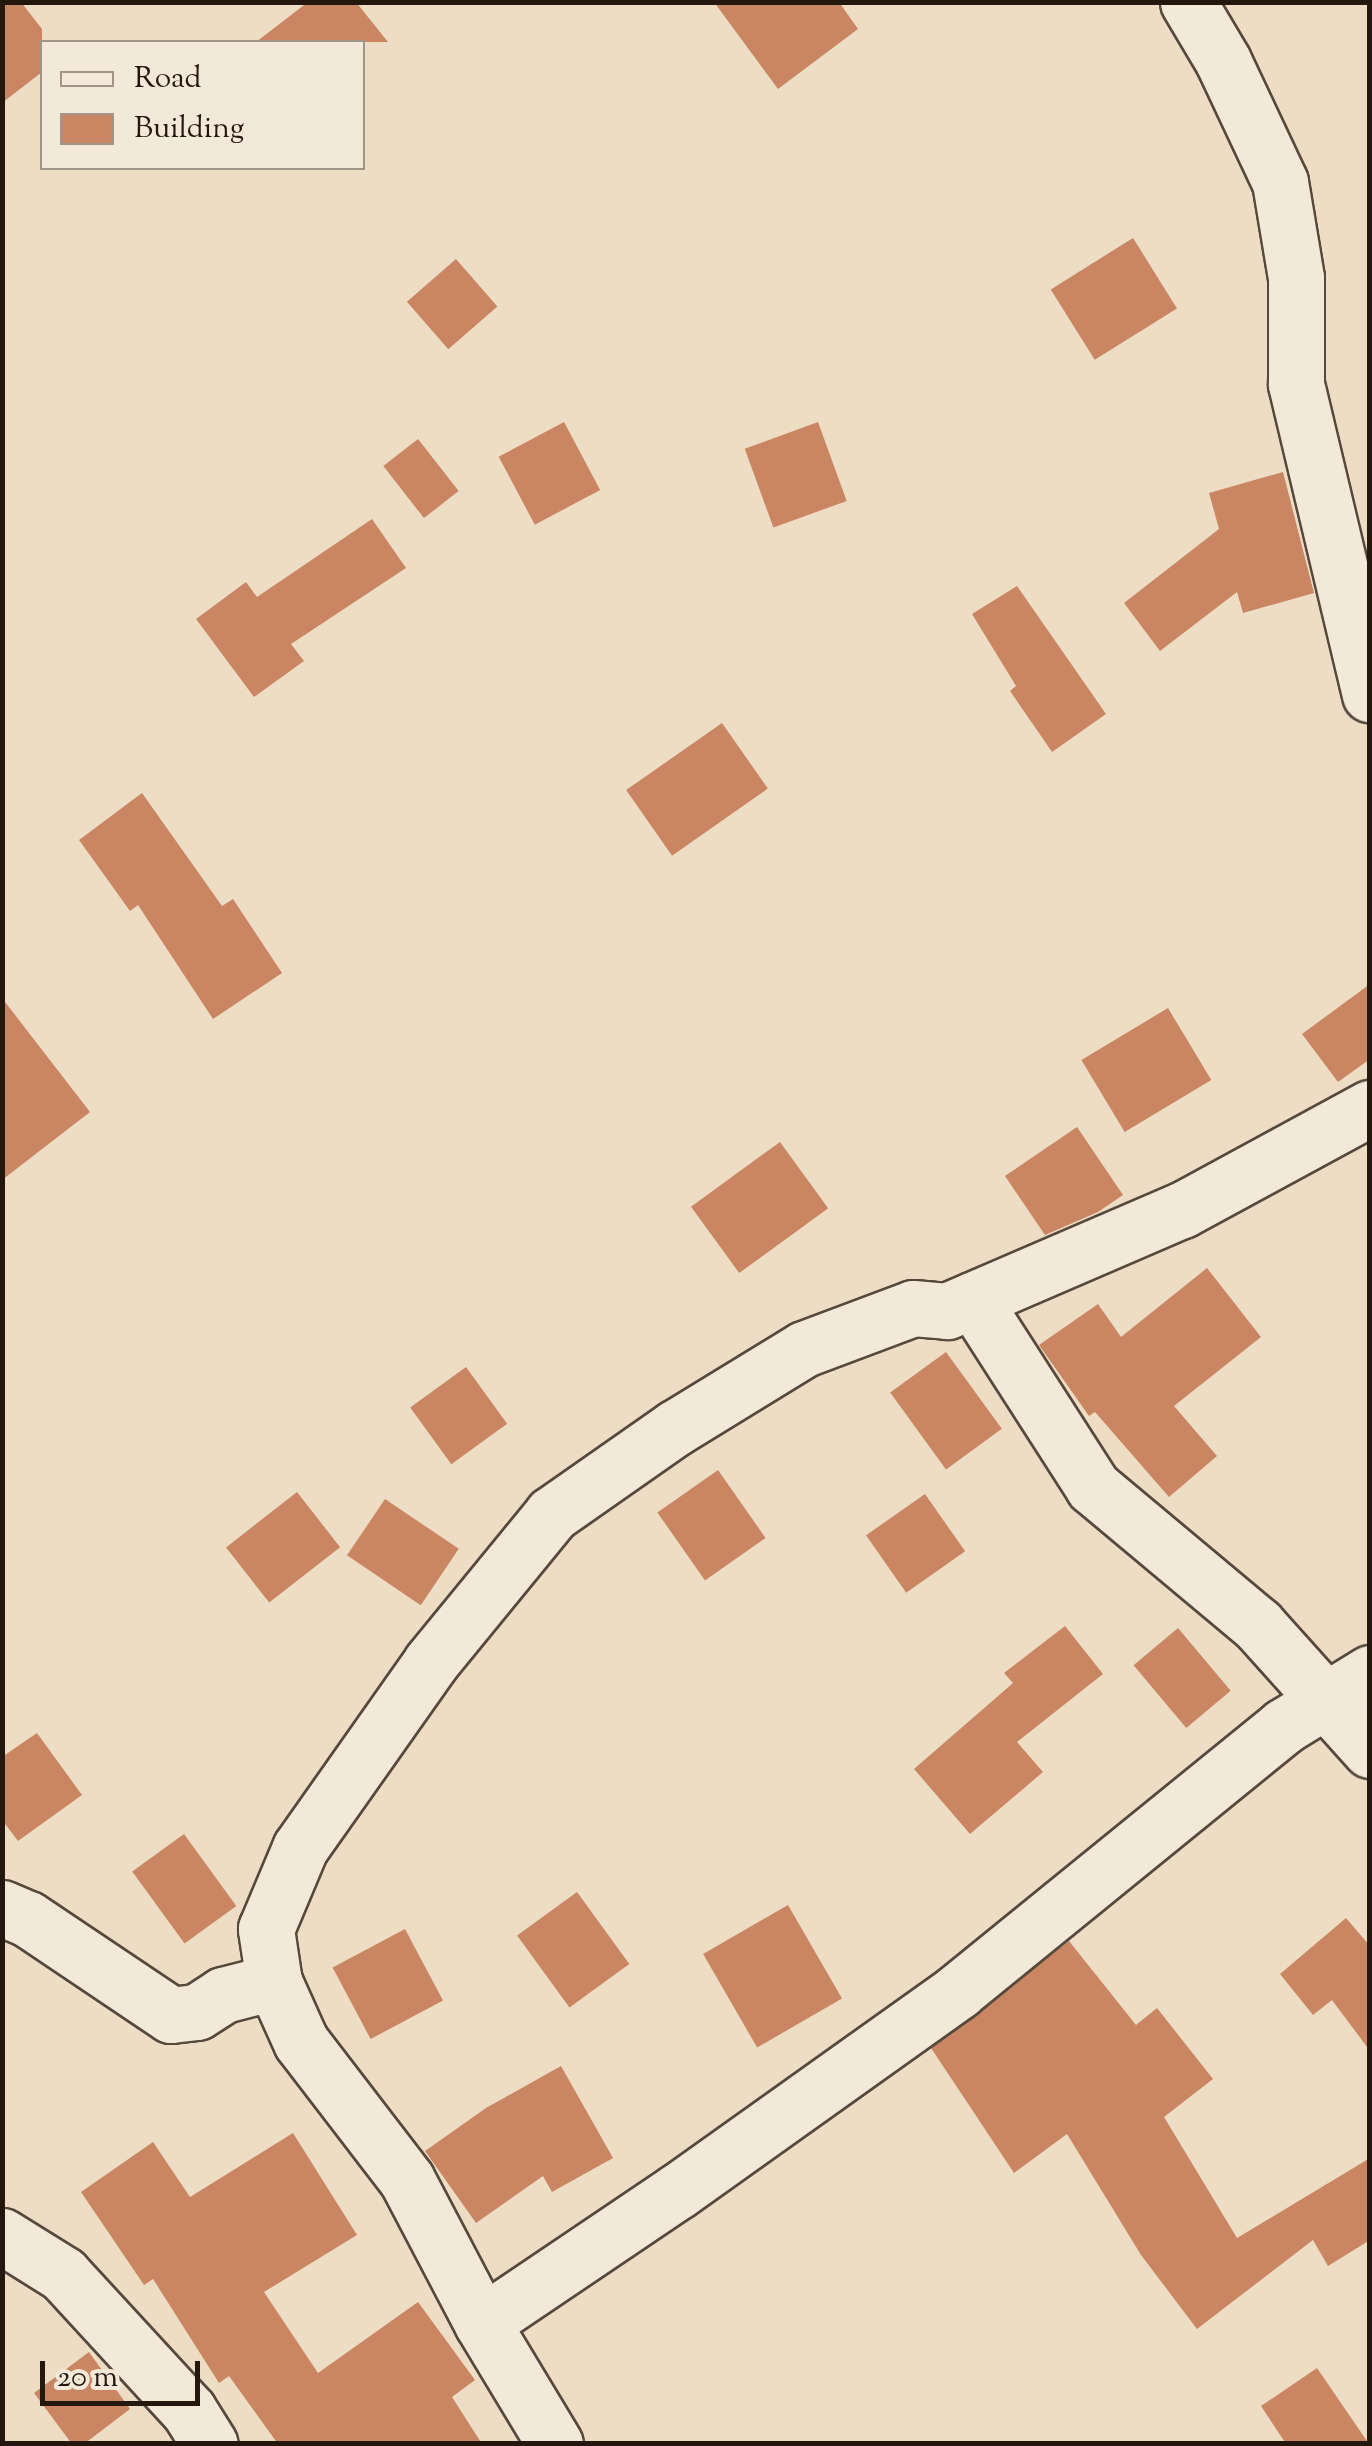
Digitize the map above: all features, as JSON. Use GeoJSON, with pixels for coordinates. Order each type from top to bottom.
{"type":"FeatureCollection","features":[{"type":"Feature","properties":{"kind":"street"},"geometry":{"type":"LineString","coordinates":[[1188,2],[1223,62],[1280,182],[1296,278],[1296,384],[1370,694]]}},
{"type":"Feature","properties":{"kind":"street"},"geometry":{"type":"LineString","coordinates":[[555,2444],[482,2323],[406,2180],[302,2042],[274,1982],[266,1929],[300,1848],[432,1662],[552,1514],[675,1428],[804,1349],[913,1308],[948,1312],[1182,1210],[1370,1108]]}},
{"type":"Feature","properties":{"kind":"street"},"geometry":{"type":"LineString","coordinates":[[973,1300],[1093,1488],[1258,1625],[1347,1686],[1370,1750]]}},
{"type":"Feature","properties":{"kind":"street"},"geometry":{"type":"LineString","coordinates":[[482,2323],[678,2191],[958,1991],[1284,1726],[1347,1686]]}},
{"type":"Feature","properties":{"kind":"street"},"geometry":{"type":"LineString","coordinates":[[2,1908],[28,1919],[171,2015],[197,2012],[223,1995],[274,1982]]}},
{"type":"Feature","properties":{"kind":"street"},"geometry":{"type":"LineString","coordinates":[[2,2236],[62,2274],[189,2411],[210,2444]]}},
{"type":"Feature","properties":{"kind":"building"},"geometry":{"type":"Polygon","coordinates":[[[2,2],[21,2],[42,29],[40,74],[2,103],[2,2]]]}},
{"type":"Feature","properties":{"kind":"building"},"geometry":{"type":"Polygon","coordinates":[[[308,2],[356,2],[388,42],[365,40],[259,40],[308,2]]]}},
{"type":"Feature","properties":{"kind":"building"},"geometry":{"type":"Polygon","coordinates":[[[714,2],[839,2],[858,29],[778,89],[714,2]]]}},
{"type":"Feature","properties":{"kind":"building"},"geometry":{"type":"Polygon","coordinates":[[[1133,238],[1177,308],[1095,360],[1051,289],[1133,238]]]}},
{"type":"Feature","properties":{"kind":"building"},"geometry":{"type":"Polygon","coordinates":[[[456,259],[497,307],[448,349],[407,302],[456,259]]]}},
{"type":"Feature","properties":{"kind":"building"},"geometry":{"type":"Polygon","coordinates":[[[564,422],[600,490],[535,525],[499,457],[564,422]]]}},
{"type":"Feature","properties":{"kind":"building"},"geometry":{"type":"Polygon","coordinates":[[[818,422],[847,501],[773,528],[745,449],[818,422]]]}},
{"type":"Feature","properties":{"kind":"building"},"geometry":{"type":"Polygon","coordinates":[[[418,439],[459,491],[424,518],[383,466],[418,439]]]}},
{"type":"Feature","properties":{"kind":"building"},"geometry":{"type":"Polygon","coordinates":[[[1283,472],[1314,593],[1243,613],[1237,592],[1160,651],[1124,603],[1219,529],[1209,493],[1283,472]]]}},
{"type":"Feature","properties":{"kind":"building"},"geometry":{"type":"Polygon","coordinates":[[[372,519],[406,568],[291,644],[304,661],[254,697],[196,619],[246,582],[257,597],[372,519]]]}},
{"type":"Feature","properties":{"kind":"building"},"geometry":{"type":"Polygon","coordinates":[[[1017,586],[1106,714],[1052,752],[1010,691],[1016,686],[972,614],[1017,586]]]}},
{"type":"Feature","properties":{"kind":"building"},"geometry":{"type":"Polygon","coordinates":[[[722,723],[768,789],[672,856],[626,790],[722,723]]]}},
{"type":"Feature","properties":{"kind":"building"},"geometry":{"type":"Polygon","coordinates":[[[142,793],[222,906],[233,899],[282,973],[213,1019],[138,905],[130,911],[79,840],[142,793]]]}},
{"type":"Feature","properties":{"kind":"building"},"geometry":{"type":"Polygon","coordinates":[[[1370,984],[1370,1059],[1338,1082],[1302,1034],[1370,984]]]}},
{"type":"Feature","properties":{"kind":"building"},"geometry":{"type":"Polygon","coordinates":[[[2,998],[90,1112],[2,1180],[2,998]]]}},
{"type":"Feature","properties":{"kind":"building"},"geometry":{"type":"Polygon","coordinates":[[[1168,1008],[1211,1080],[1125,1132],[1081,1060],[1168,1008]]]}},
{"type":"Feature","properties":{"kind":"building"},"geometry":{"type":"Polygon","coordinates":[[[1077,1127],[1123,1195],[1098,1212],[1045,1235],[1005,1176],[1077,1127]]]}},
{"type":"Feature","properties":{"kind":"building"},"geometry":{"type":"Polygon","coordinates":[[[780,1142],[828,1208],[739,1273],[691,1207],[780,1142]]]}},
{"type":"Feature","properties":{"kind":"building"},"geometry":{"type":"Polygon","coordinates":[[[1207,1268],[1261,1337],[1174,1406],[1217,1456],[1169,1497],[1095,1412],[1089,1416],[1039,1345],[1098,1304],[1121,1337],[1207,1268]]]}},
{"type":"Feature","properties":{"kind":"building"},"geometry":{"type":"Polygon","coordinates":[[[946,1352],[1002,1429],[946,1469],[890,1393],[946,1352]]]}},
{"type":"Feature","properties":{"kind":"building"},"geometry":{"type":"Polygon","coordinates":[[[466,1367],[507,1424],[451,1464],[410,1408],[466,1367]]]}},
{"type":"Feature","properties":{"kind":"building"},"geometry":{"type":"Polygon","coordinates":[[[718,1470],[766,1538],[705,1580],[657,1512],[718,1470]]]}},
{"type":"Feature","properties":{"kind":"building"},"geometry":{"type":"Polygon","coordinates":[[[297,1492],[340,1547],[269,1603],[226,1547],[297,1492]]]}},
{"type":"Feature","properties":{"kind":"building"},"geometry":{"type":"Polygon","coordinates":[[[925,1494],[965,1551],[906,1593],[866,1535],[925,1494]]]}},
{"type":"Feature","properties":{"kind":"building"},"geometry":{"type":"Polygon","coordinates":[[[385,1499],[459,1549],[421,1605],[347,1555],[385,1499]]]}},
{"type":"Feature","properties":{"kind":"building"},"geometry":{"type":"Polygon","coordinates":[[[1065,1626],[1103,1674],[1017,1742],[1043,1772],[970,1834],[914,1769],[1013,1683],[1004,1673],[1065,1626]]]}},
{"type":"Feature","properties":{"kind":"building"},"geometry":{"type":"Polygon","coordinates":[[[1178,1628],[1231,1691],[1186,1728],[1134,1665],[1178,1628]]]}},
{"type":"Feature","properties":{"kind":"building"},"geometry":{"type":"Polygon","coordinates":[[[37,1733],[82,1795],[18,1841],[2,1820],[2,1757],[37,1733]]]}},
{"type":"Feature","properties":{"kind":"building"},"geometry":{"type":"Polygon","coordinates":[[[184,1834],[236,1906],[185,1944],[132,1872],[184,1834]]]}},
{"type":"Feature","properties":{"kind":"building"},"geometry":{"type":"Polygon","coordinates":[[[577,1892],[629,1964],[569,2007],[517,1935],[577,1892]]]}},
{"type":"Feature","properties":{"kind":"building"},"geometry":{"type":"Polygon","coordinates":[[[788,1905],[842,1999],[757,2048],[703,1954],[788,1905]]]}},
{"type":"Feature","properties":{"kind":"building"},"geometry":{"type":"Polygon","coordinates":[[[1346,1918],[1370,1946],[1370,2051],[1332,2000],[1313,2015],[1280,1974],[1346,1918]]]}},
{"type":"Feature","properties":{"kind":"building"},"geometry":{"type":"Polygon","coordinates":[[[405,1929],[443,2001],[371,2039],[333,1967],[405,1929]]]}},
{"type":"Feature","properties":{"kind":"building"},"geometry":{"type":"Polygon","coordinates":[[[1069,1941],[1136,2025],[1157,2008],[1213,2079],[1164,2117],[1237,2238],[1370,2158],[1370,2240],[1328,2266],[1313,2240],[1197,2329],[1141,2255],[1067,2134],[1014,2173],[931,2048],[1069,1941]]]}},
{"type":"Feature","properties":{"kind":"building"},"geometry":{"type":"Polygon","coordinates":[[[561,2066],[613,2158],[552,2192],[543,2176],[476,2223],[425,2151],[486,2108],[561,2066]]]}},
{"type":"Feature","properties":{"kind":"building"},"geometry":{"type":"Polygon","coordinates":[[[293,2133],[357,2235],[264,2292],[318,2373],[418,2302],[475,2380],[452,2397],[482,2444],[278,2444],[229,2376],[219,2383],[153,2279],[144,2285],[81,2192],[153,2142],[190,2197],[293,2133]]]}},
{"type":"Feature","properties":{"kind":"building"},"geometry":{"type":"Polygon","coordinates":[[[89,2352],[130,2409],[84,2444],[72,2444],[34,2393],[89,2352]]]}},
{"type":"Feature","properties":{"kind":"building"},"geometry":{"type":"Polygon","coordinates":[[[1317,2368],[1369,2444],[1286,2444],[1261,2406],[1317,2368]]]}}]}
